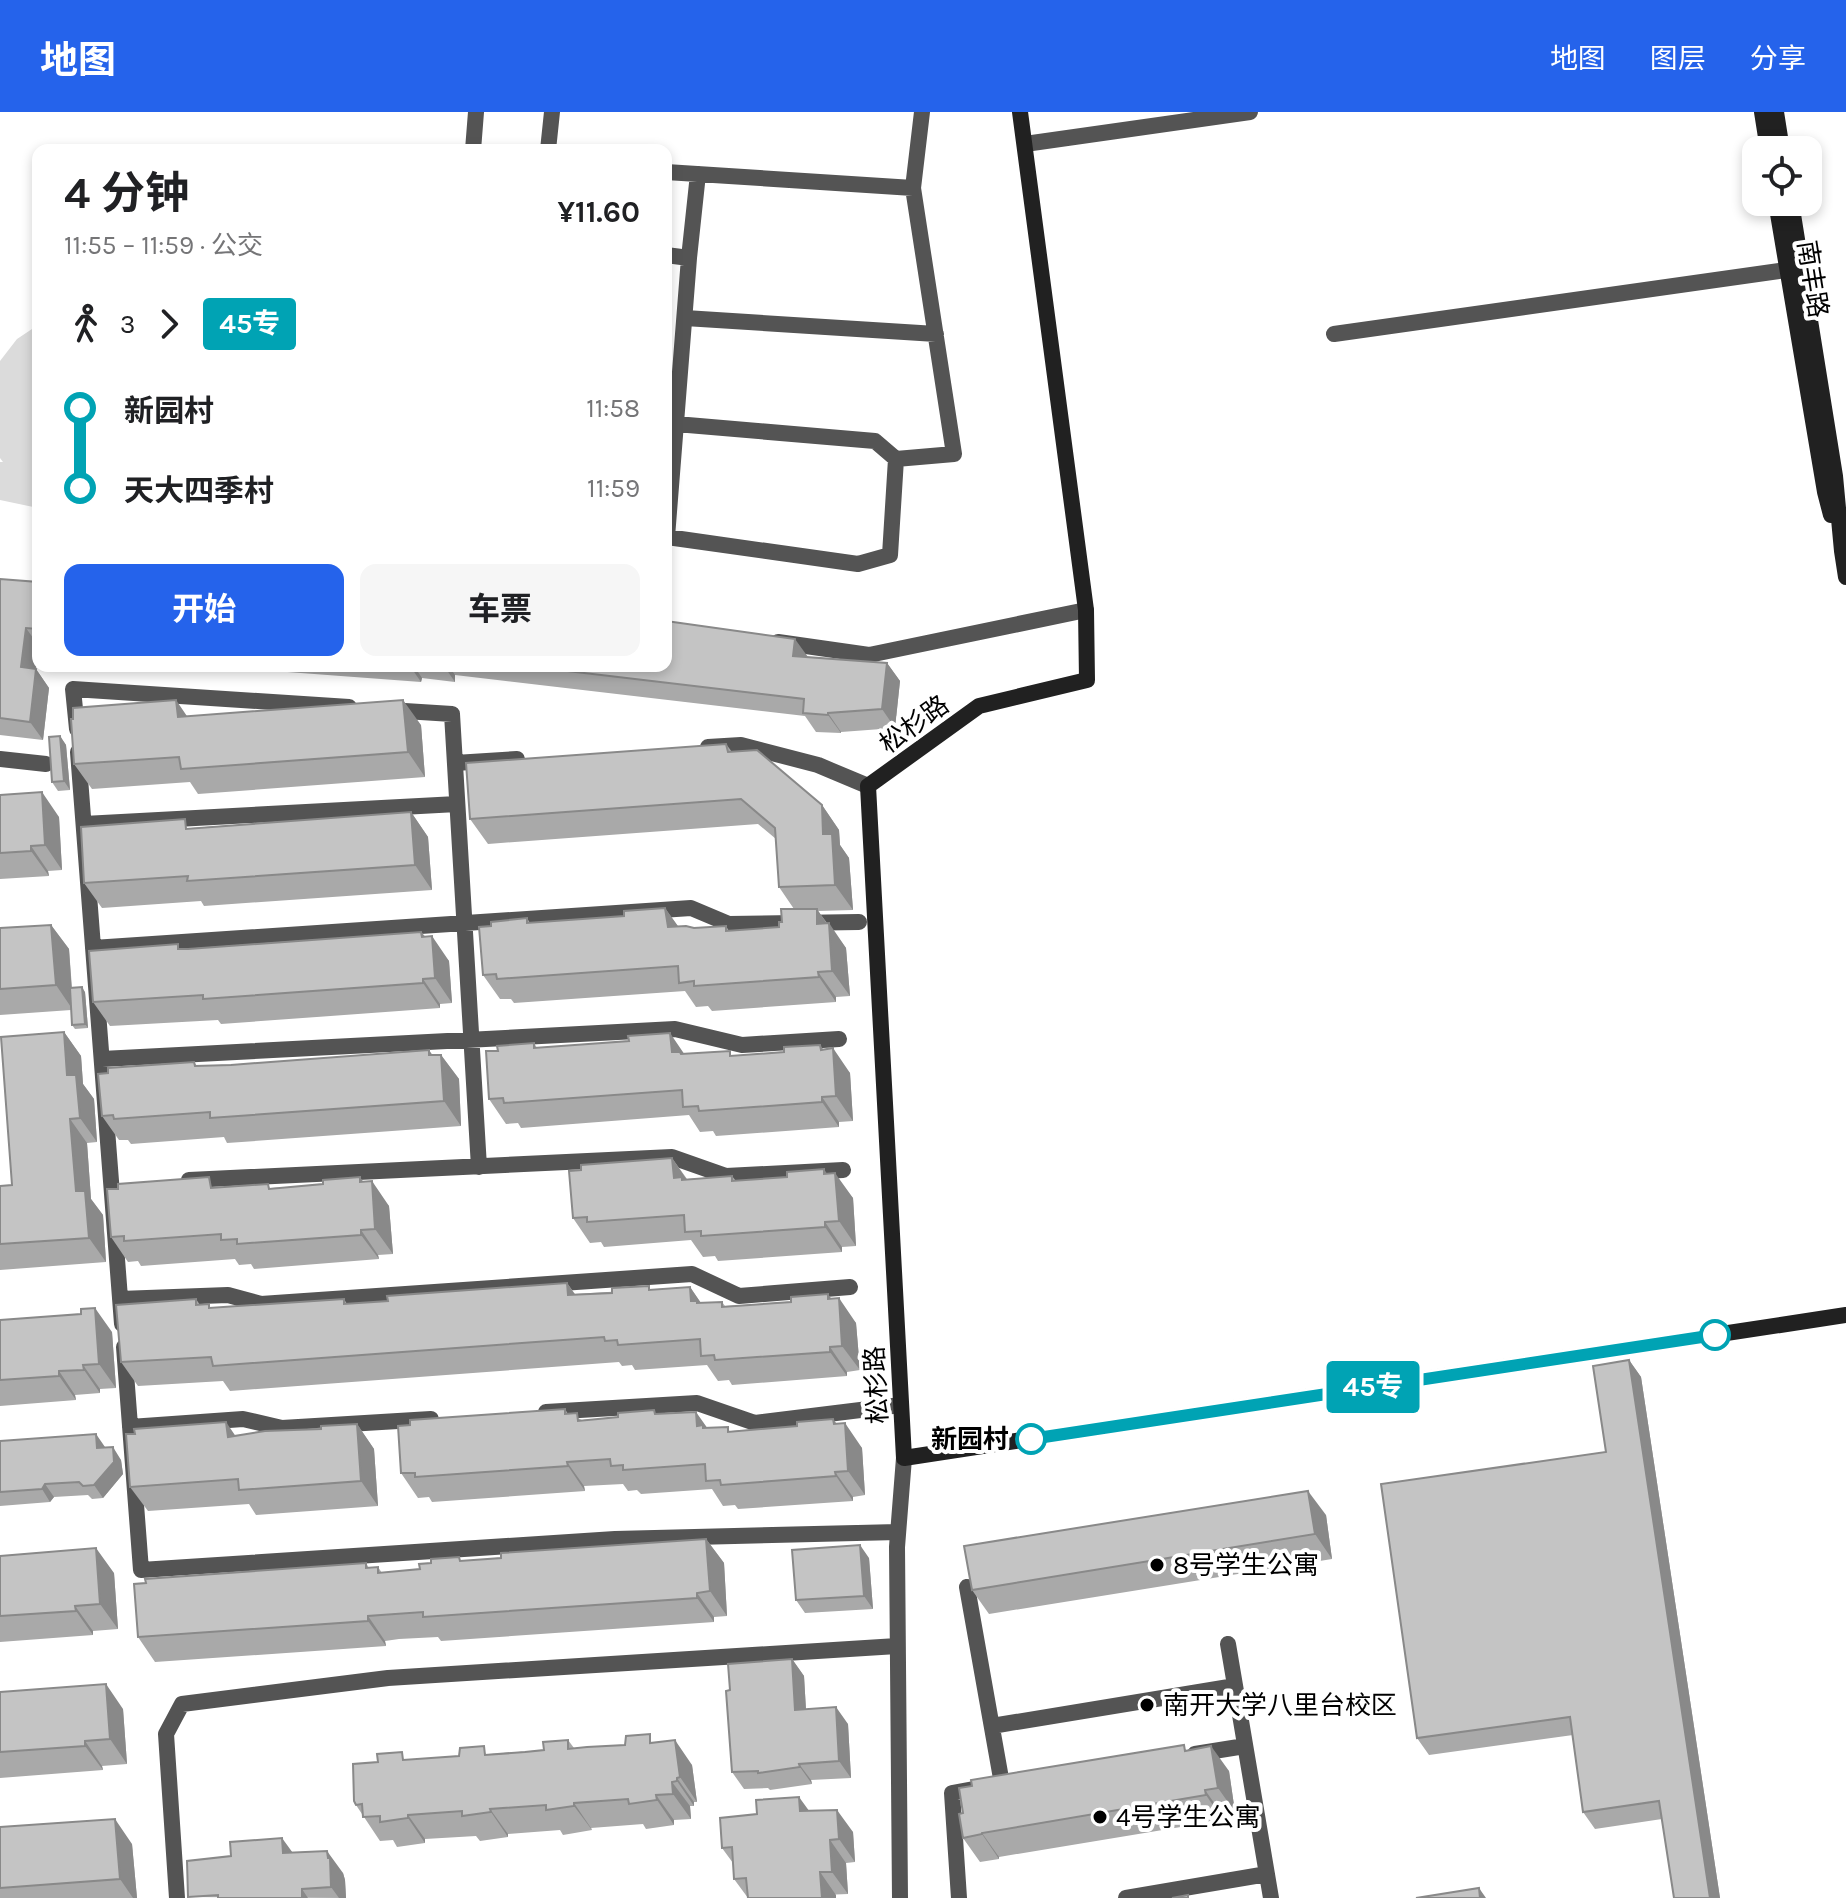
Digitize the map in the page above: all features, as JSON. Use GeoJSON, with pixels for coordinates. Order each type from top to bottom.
{"type":"FeatureCollection","features":[{"type":"Feature","properties":{"kind":"street"},"geometry":{"type":"LineString","coordinates":[[473,144],[476,112]]}},
{"type":"Feature","properties":{"kind":"street"},"geometry":{"type":"LineString","coordinates":[[549,144],[552,112]]}},
{"type":"Feature","properties":{"kind":"street"},"geometry":{"type":"LineString","coordinates":[[676,424],[875,441],[896,459],[954,454],[913,188],[922,112]]}},
{"type":"Feature","properties":{"kind":"street","name":"松杉路"},"geometry":{"type":"LineString","coordinates":[[904,1458],[868,786],[979,706],[1087,680],[1086,610],[1020,112]]}},
{"type":"Feature","properties":{"kind":"street"},"geometry":{"type":"LineString","coordinates":[[1025,144],[1140,120],[1250,112]]}},
{"type":"Feature","properties":{"kind":"street"},"geometry":{"type":"LineString","coordinates":[[1762,112],[1766,136]]}},
{"type":"Feature","properties":{"kind":"street"},"geometry":{"type":"LineString","coordinates":[[1776,112],[1780,136]]}},
{"type":"Feature","properties":{"kind":"street"},"geometry":{"type":"LineString","coordinates":[[672,172],[913,188]]}},
{"type":"Feature","properties":{"kind":"street"},"geometry":{"type":"LineString","coordinates":[[672,446],[698,174]]}},
{"type":"Feature","properties":{"kind":"street","name":"南丰路"},"geometry":{"type":"LineString","coordinates":[[1780,216],[1794,268]]}},
{"type":"Feature","properties":{"kind":"street","name":"南丰路"},"geometry":{"type":"LineString","coordinates":[[1792,216],[1794,268],[1825,492],[1846,577]]}},
{"type":"Feature","properties":{"kind":"street"},"geometry":{"type":"LineString","coordinates":[[672,256],[689,258]]}},
{"type":"Feature","properties":{"kind":"street"},"geometry":{"type":"LineString","coordinates":[[1334,334],[1794,268]]}},
{"type":"Feature","properties":{"kind":"street"},"geometry":{"type":"LineString","coordinates":[[685,318],[936,334]]}},
{"type":"Feature","properties":{"kind":"street"},"geometry":{"type":"LineString","coordinates":[[672,538],[858,564],[890,555],[896,459]]}},
{"type":"Feature","properties":{"kind":"street"},"geometry":{"type":"LineString","coordinates":[[759,639],[869,655],[1086,610]]}},
{"type":"Feature","properties":{"kind":"street"},"geometry":{"type":"LineString","coordinates":[[479,1167],[452,714],[73,689],[102,1059],[119,1184],[120,1299],[141,1570],[615,1539],[898,1532]]}},
{"type":"Feature","properties":{"kind":"street"},"geometry":{"type":"LineString","coordinates":[[694,748],[741,745],[818,765],[868,786]]}},
{"type":"Feature","properties":{"kind":"street"},"geometry":{"type":"LineString","coordinates":[[455,763],[534,758]]}},
{"type":"Feature","properties":{"kind":"street"},"geometry":{"type":"LineString","coordinates":[[0,759],[46,764]]}},
{"type":"Feature","properties":{"kind":"street"},"geometry":{"type":"LineString","coordinates":[[84,824],[457,804]]}},
{"type":"Feature","properties":{"kind":"street"},"geometry":{"type":"LineString","coordinates":[[93,948],[691,908],[729,924],[859,922]]}},
{"type":"Feature","properties":{"kind":"street"},"geometry":{"type":"LineString","coordinates":[[102,1059],[675,1029],[742,1045],[839,1039]]}},
{"type":"Feature","properties":{"kind":"street"},"geometry":{"type":"LineString","coordinates":[[175,1181],[672,1157],[726,1176],[843,1170]]}},
{"type":"Feature","properties":{"kind":"street"},"geometry":{"type":"LineString","coordinates":[[120,1299],[228,1295],[261,1304],[692,1274],[739,1296],[850,1287]]}},
{"type":"Feature","properties":{"kind":"street"},"geometry":{"type":"LineString","coordinates":[[900,1898],[898,1532],[904,1458],[1846,1315]]}},
{"type":"Feature","properties":{"kind":"street"},"geometry":{"type":"LineString","coordinates":[[537,1413],[697,1403],[755,1423],[901,1405]]}},
{"type":"Feature","properties":{"kind":"street"},"geometry":{"type":"LineString","coordinates":[[130,1427],[243,1419],[282,1428],[441,1418]]}},
{"type":"Feature","properties":{"kind":"street"},"geometry":{"type":"LineString","coordinates":[[959,1898],[952,1793],[1009,1783],[992,1726],[967,1587]]}},
{"type":"Feature","properties":{"kind":"street"},"geometry":{"type":"LineString","coordinates":[[1228,1644],[1271,1898]]}},
{"type":"Feature","properties":{"kind":"street"},"geometry":{"type":"LineString","coordinates":[[177,1898],[166,1734],[182,1704],[388,1678],[897,1646]]}},
{"type":"Feature","properties":{"kind":"street"},"geometry":{"type":"LineString","coordinates":[[992,1726],[1235,1686]]}},
{"type":"Feature","properties":{"kind":"street"},"geometry":{"type":"LineString","coordinates":[[1184,1756],[1245,1746]]}},
{"type":"Feature","properties":{"kind":"street"},"geometry":{"type":"LineString","coordinates":[[1126,1898],[1267,1874]]}},
{"type":"Feature","properties":{"kind":"shaded area"},"geometry":{"type":"Polygon","coordinates":[[[32,329],[32,507],[0,500],[0,462],[3,462],[0,458],[0,361],[17,339],[32,329]]]}},
{"type":"Feature","properties":{"kind":"building"},"geometry":{"type":"Polygon","coordinates":[[[0,579],[32,582],[32,628],[26,628],[21,667],[36,672],[30,722],[0,718],[0,579]]]}},
{"type":"Feature","properties":{"kind":"building"},"geometry":{"type":"Polygon","coordinates":[[[672,622],[795,639],[793,656],[887,663],[882,709],[828,715],[803,713],[804,699],[576,672],[672,672],[672,622]]]}},
{"type":"Feature","properties":{"kind":"building"},"geometry":{"type":"Polygon","coordinates":[[[176,700],[178,717],[403,700],[408,752],[181,769],[179,757],[74,764],[73,708],[176,700]]]}},
{"type":"Feature","properties":{"kind":"building"},"geometry":{"type":"Polygon","coordinates":[[[60,736],[64,781],[52,782],[49,737],[60,736]]]}},
{"type":"Feature","properties":{"kind":"building"},"geometry":{"type":"Polygon","coordinates":[[[726,744],[728,752],[757,750],[822,805],[823,834],[832,834],[835,885],[779,887],[775,828],[741,799],[470,819],[466,763],[726,744]]]}},
{"type":"Feature","properties":{"kind":"building"},"geometry":{"type":"Polygon","coordinates":[[[42,792],[45,845],[31,846],[31,851],[0,853],[0,795],[42,792]]]}},
{"type":"Feature","properties":{"kind":"building"},"geometry":{"type":"Polygon","coordinates":[[[411,812],[415,865],[187,881],[188,876],[84,883],[81,827],[185,819],[186,829],[411,812]]]}},
{"type":"Feature","properties":{"kind":"building"},"geometry":{"type":"Polygon","coordinates":[[[665,908],[668,927],[726,926],[726,931],[779,927],[779,922],[782,922],[781,909],[817,909],[817,924],[829,923],[832,971],[818,972],[819,977],[694,986],[694,981],[679,983],[678,966],[497,979],[496,974],[483,975],[479,927],[491,926],[491,922],[527,918],[527,923],[624,916],[624,911],[665,908]]]}},
{"type":"Feature","properties":{"kind":"building"},"geometry":{"type":"Polygon","coordinates":[[[51,925],[56,985],[0,989],[0,928],[51,925]]]}},
{"type":"Feature","properties":{"kind":"building"},"geometry":{"type":"Polygon","coordinates":[[[421,932],[422,937],[432,936],[435,978],[423,979],[423,983],[203,999],[203,995],[93,1002],[89,951],[178,944],[178,949],[188,949],[421,932]]]}},
{"type":"Feature","properties":{"kind":"building"},"geometry":{"type":"Polygon","coordinates":[[[82,987],[85,1024],[72,1025],[70,988],[82,987]]]}},
{"type":"Feature","properties":{"kind":"building"},"geometry":{"type":"Polygon","coordinates":[[[64,1032],[67,1075],[76,1075],[80,1118],[70,1119],[76,1191],[85,1191],[89,1238],[0,1244],[0,1186],[12,1185],[1,1037],[64,1032]]]}},
{"type":"Feature","properties":{"kind":"building"},"geometry":{"type":"Polygon","coordinates":[[[670,1033],[672,1052],[681,1054],[730,1051],[730,1056],[784,1052],[784,1047],[820,1045],[821,1050],[833,1048],[836,1096],[822,1097],[822,1102],[699,1111],[698,1106],[683,1107],[682,1090],[504,1103],[503,1098],[489,1099],[486,1051],[498,1051],[497,1046],[534,1043],[534,1048],[629,1041],[628,1036],[670,1033]]]}},
{"type":"Feature","properties":{"kind":"building"},"geometry":{"type":"Polygon","coordinates":[[[429,1050],[429,1055],[441,1055],[444,1101],[210,1118],[210,1112],[114,1119],[113,1115],[102,1116],[98,1074],[108,1073],[108,1068],[194,1062],[195,1066],[231,1065],[429,1050]]]}},
{"type":"Feature","properties":{"kind":"building"},"geometry":{"type":"Polygon","coordinates":[[[672,1158],[674,1178],[682,1177],[682,1180],[732,1176],[732,1181],[787,1177],[787,1172],[824,1169],[824,1174],[835,1173],[839,1221],[825,1222],[825,1227],[701,1236],[701,1231],[685,1232],[684,1215],[587,1222],[587,1217],[573,1218],[569,1171],[581,1170],[581,1165],[672,1158]]]}},
{"type":"Feature","properties":{"kind":"building"},"geometry":{"type":"Polygon","coordinates":[[[209,1177],[211,1188],[268,1184],[269,1189],[360,1177],[360,1182],[372,1181],[375,1229],[361,1230],[361,1235],[237,1244],[237,1239],[221,1240],[221,1234],[124,1241],[124,1236],[111,1237],[107,1189],[118,1189],[118,1184],[209,1177]]]}},
{"type":"Feature","properties":{"kind":"building"},"geometry":{"type":"Polygon","coordinates":[[[567,1283],[568,1295],[612,1293],[612,1288],[649,1286],[649,1290],[690,1287],[691,1301],[722,1302],[722,1307],[791,1302],[791,1297],[828,1294],[828,1299],[839,1298],[842,1346],[830,1347],[830,1352],[715,1360],[714,1355],[701,1356],[700,1339],[618,1345],[617,1340],[605,1341],[604,1337],[213,1366],[211,1357],[121,1362],[116,1305],[196,1299],[196,1305],[209,1304],[209,1308],[344,1299],[344,1304],[388,1301],[387,1296],[567,1283]]]}},
{"type":"Feature","properties":{"kind":"building"},"geometry":{"type":"Polygon","coordinates":[[[95,1308],[99,1364],[83,1365],[84,1370],[59,1371],[59,1376],[0,1380],[0,1320],[81,1314],[81,1309],[95,1308]]]}},
{"type":"Feature","properties":{"kind":"building"},"geometry":{"type":"Polygon","coordinates":[[[1629,1360],[1710,1898],[1674,1898],[1659,1801],[1583,1812],[1570,1717],[1417,1738],[1381,1484],[1606,1452],[1593,1366],[1629,1360]]]}},
{"type":"Feature","properties":{"kind":"building"},"geometry":{"type":"Polygon","coordinates":[[[565,1409],[565,1414],[577,1413],[578,1421],[654,1410],[655,1414],[696,1412],[697,1426],[728,1427],[728,1432],[797,1426],[797,1422],[833,1419],[834,1424],[845,1423],[848,1471],[835,1472],[836,1476],[721,1485],[720,1480],[706,1481],[705,1464],[623,1470],[623,1465],[611,1466],[610,1459],[567,1462],[568,1466],[415,1477],[415,1473],[401,1473],[398,1426],[410,1425],[410,1420],[565,1409]]]}},
{"type":"Feature","properties":{"kind":"building"},"geometry":{"type":"Polygon","coordinates":[[[226,1422],[228,1437],[357,1424],[361,1481],[239,1490],[238,1479],[130,1487],[126,1434],[135,1434],[134,1429],[226,1422]]]}},
{"type":"Feature","properties":{"kind":"building"},"geometry":{"type":"Polygon","coordinates":[[[96,1434],[97,1448],[113,1447],[114,1462],[94,1485],[83,1486],[79,1482],[45,1484],[42,1489],[0,1492],[0,1441],[96,1434]]]}},
{"type":"Feature","properties":{"kind":"building"},"geometry":{"type":"Polygon","coordinates":[[[1308,1491],[1315,1534],[972,1590],[964,1546],[1308,1491]]]}},
{"type":"Feature","properties":{"kind":"building"},"geometry":{"type":"Polygon","coordinates":[[[706,1539],[710,1591],[697,1593],[697,1598],[423,1617],[423,1612],[368,1616],[368,1621],[138,1637],[134,1584],[146,1583],[145,1579],[366,1563],[366,1568],[378,1567],[378,1573],[420,1569],[419,1564],[431,1563],[431,1559],[459,1557],[460,1561],[501,1558],[501,1553],[706,1539]]]}},
{"type":"Feature","properties":{"kind":"building"},"geometry":{"type":"Polygon","coordinates":[[[860,1545],[864,1596],[796,1600],[792,1550],[860,1545]]]}},
{"type":"Feature","properties":{"kind":"building"},"geometry":{"type":"Polygon","coordinates":[[[96,1548],[100,1604],[75,1606],[76,1611],[0,1616],[0,1556],[96,1548]]]}},
{"type":"Feature","properties":{"kind":"building"},"geometry":{"type":"Polygon","coordinates":[[[792,1659],[795,1710],[836,1707],[839,1761],[799,1764],[800,1767],[758,1773],[732,1772],[726,1691],[730,1690],[728,1664],[792,1659]]]}},
{"type":"Feature","properties":{"kind":"building"},"geometry":{"type":"Polygon","coordinates":[[[106,1684],[110,1739],[85,1741],[85,1746],[0,1752],[0,1692],[106,1684]]]}},
{"type":"Feature","properties":{"kind":"building"},"geometry":{"type":"Polygon","coordinates":[[[650,1734],[650,1743],[675,1740],[680,1777],[672,1782],[673,1794],[656,1795],[657,1800],[629,1804],[628,1799],[574,1803],[574,1806],[546,1810],[546,1805],[490,1809],[491,1812],[462,1816],[462,1811],[408,1815],[408,1818],[380,1822],[380,1816],[363,1817],[362,1804],[356,1805],[354,1801],[353,1764],[378,1762],[377,1754],[402,1752],[403,1760],[459,1756],[460,1748],[484,1746],[485,1755],[544,1750],[543,1742],[568,1740],[568,1749],[625,1745],[626,1736],[650,1734]]]}},
{"type":"Feature","properties":{"kind":"building"},"geometry":{"type":"Polygon","coordinates":[[[1184,1745],[1185,1751],[1211,1746],[1218,1788],[1205,1790],[1206,1795],[963,1838],[959,1788],[972,1786],[971,1780],[1184,1745]]]}},
{"type":"Feature","properties":{"kind":"building"},"geometry":{"type":"Polygon","coordinates":[[[799,1797],[800,1811],[837,1810],[839,1839],[830,1840],[832,1872],[820,1872],[822,1898],[748,1898],[746,1878],[734,1879],[732,1847],[722,1848],[720,1818],[757,1814],[756,1800],[799,1797]]]}},
{"type":"Feature","properties":{"kind":"building"},"geometry":{"type":"Polygon","coordinates":[[[115,1819],[120,1879],[0,1888],[0,1827],[115,1819]]]}},
{"type":"Feature","properties":{"kind":"building"},"geometry":{"type":"Polygon","coordinates":[[[282,1838],[283,1853],[327,1851],[331,1887],[302,1889],[302,1898],[188,1897],[187,1861],[231,1856],[230,1842],[282,1838]]]}},
{"type":"Feature","properties":{"kind":"building"},"geometry":{"type":"Polygon","coordinates":[[[1479,1888],[1480,1898],[1416,1898],[1479,1888]]]}},
{"type":"Feature","properties":{"kind":"bus line","name":"45专"},"geometry":{"type":"LineString","coordinates":[[1031,1439],[1715,1335]]}},
{"type":"Feature","properties":{"kind":"place","name":"新园村"},"geometry":{"type":"Point","coordinates":[1031,1439]}},
{"type":"Feature","properties":{"kind":"place","name":"8号学生公寓"},"geometry":{"type":"Point","coordinates":[1157,1565]}},
{"type":"Feature","properties":{"kind":"place","name":"南开大学八里台校区"},"geometry":{"type":"Point","coordinates":[1147,1705]}},
{"type":"Feature","properties":{"kind":"place","name":"4号学生公寓"},"geometry":{"type":"Point","coordinates":[1100,1817]}}]}
